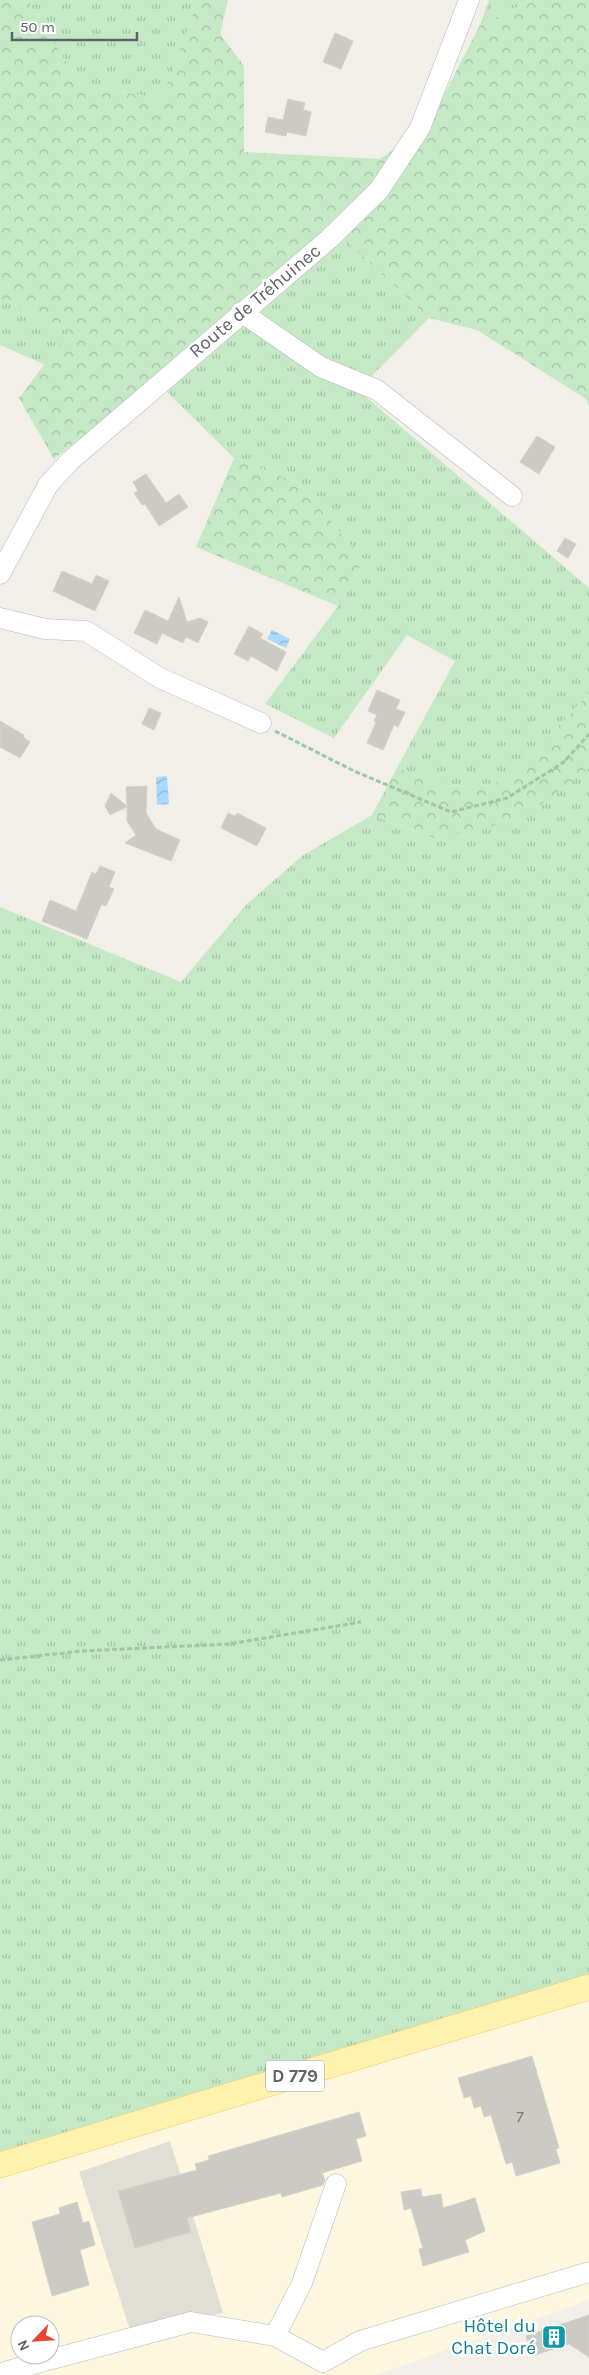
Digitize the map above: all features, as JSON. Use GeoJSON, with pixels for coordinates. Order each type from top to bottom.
{"type":"FeatureCollection","features":[{"type":"Feature","properties":{"kind":"main road","name":"D 779"},"geometry":{"type":"LineString","coordinates":[[0,2165],[589,1987]]}},
{"type":"Feature","properties":{"kind":"street","name":"Route de Tréhuinec"},"geometry":{"type":"LineString","coordinates":[[0,574],[48,485],[70,460],[241,312],[329,239],[378,190],[420,128],[469,0]]}},
{"type":"Feature","properties":{"kind":"street"},"geometry":{"type":"LineString","coordinates":[[241,312],[321,367],[377,390],[512,496]]}},
{"type":"Feature","properties":{"kind":"street"},"geometry":{"type":"LineString","coordinates":[[0,618],[45,630],[86,631],[160,678],[261,724]]}},
{"type":"Feature","properties":{"kind":"street"},"geometry":{"type":"LineString","coordinates":[[275,2336],[302,2283],[336,2184]]}},
{"type":"Feature","properties":{"kind":"street"},"geometry":{"type":"LineString","coordinates":[[0,2373],[191,2322],[275,2336],[320,2368],[360,2341],[589,2272]]}},
{"type":"Feature","properties":{"kind":"path"},"geometry":{"type":"LineString","coordinates":[[261,724],[354,771],[451,812],[507,798],[564,762],[589,734]]}},
{"type":"Feature","properties":{"kind":"path"},"geometry":{"type":"LineString","coordinates":[[0,1660],[82,1651],[229,1644],[361,1622]]}},
{"type":"Feature","properties":{"kind":"shaded area"},"geometry":{"type":"Polygon","coordinates":[[[589,1976],[589,2300],[375,2375],[0,2375],[0,2153],[589,1976]]]}},
{"type":"Feature","properties":{"kind":"shaded area"},"geometry":{"type":"Polygon","coordinates":[[[170,2141],[223,2313],[130,2330],[79,2172],[170,2141]]]}},
{"type":"Feature","properties":{"kind":"green space"},"geometry":{"type":"Polygon","coordinates":[[[0,0],[28,0],[80,85],[162,99],[198,0],[228,0],[220,34],[244,66],[244,152],[380,159],[428,126],[480,25],[531,0],[589,0],[589,407],[586,399],[477,330],[429,318],[333,228],[220,312],[154,379],[54,459],[19,398],[70,331],[0,298],[0,0]]]}},
{"type":"Feature","properties":{"kind":"green space"},"geometry":{"type":"Polygon","coordinates":[[[28,0],[198,0],[163,99],[80,85],[28,0]]]}},
{"type":"Feature","properties":{"kind":"green space"},"geometry":{"type":"Polygon","coordinates":[[[489,0],[531,0],[480,25],[489,0]]]}},
{"type":"Feature","properties":{"kind":"green space"},"geometry":{"type":"Polygon","coordinates":[[[333,228],[429,318],[358,390],[589,588],[589,693],[533,754],[493,785],[450,787],[397,768],[455,661],[407,635],[334,738],[265,704],[338,606],[364,560],[298,483],[234,458],[154,379],[220,312],[333,228]]]}},
{"type":"Feature","properties":{"kind":"green space"},"geometry":{"type":"Polygon","coordinates":[[[0,298],[70,331],[46,365],[0,345],[0,298]]]}},
{"type":"Feature","properties":{"kind":"green space"},"geometry":{"type":"Polygon","coordinates":[[[234,458],[298,483],[364,560],[338,606],[196,547],[234,458]]]}},
{"type":"Feature","properties":{"kind":"green space"},"geometry":{"type":"Polygon","coordinates":[[[589,693],[589,768],[520,820],[434,838],[372,815],[397,768],[450,787],[493,785],[533,754],[589,693]]]}},
{"type":"Feature","properties":{"kind":"green space"},"geometry":{"type":"Polygon","coordinates":[[[589,768],[589,1976],[0,2153],[0,907],[181,982],[247,904],[302,856],[372,815],[434,838],[589,768]]]}},
{"type":"Feature","properties":{"kind":"water"},"geometry":{"type":"Polygon","coordinates":[[[272,630],[290,639],[286,648],[267,639],[272,630]]]}},
{"type":"Feature","properties":{"kind":"water"},"geometry":{"type":"Polygon","coordinates":[[[167,776],[169,804],[157,805],[156,777],[167,776]]]}},
{"type":"Feature","properties":{"kind":"building"},"geometry":{"type":"Polygon","coordinates":[[[335,33],[353,41],[341,69],[323,62],[335,33]]]}},
{"type":"Feature","properties":{"kind":"building"},"geometry":{"type":"Polygon","coordinates":[[[288,99],[305,103],[303,110],[311,112],[306,136],[287,132],[286,136],[265,132],[268,117],[283,120],[288,99]]]}},
{"type":"Feature","properties":{"kind":"building"},"geometry":{"type":"Polygon","coordinates":[[[537,436],[555,447],[539,474],[520,462],[537,436]]]}},
{"type":"Feature","properties":{"kind":"building"},"geometry":{"type":"Polygon","coordinates":[[[146,474],[166,503],[179,494],[188,507],[159,526],[145,504],[142,505],[134,493],[138,491],[133,482],[146,474]]]}},
{"type":"Feature","properties":{"kind":"building"},"geometry":{"type":"Polygon","coordinates":[[[565,538],[576,544],[568,558],[557,551],[565,538]]]}},
{"type":"Feature","properties":{"kind":"building"},"geometry":{"type":"Polygon","coordinates":[[[62,571],[92,584],[96,575],[109,581],[95,611],[53,591],[62,571]]]}},
{"type":"Feature","properties":{"kind":"building"},"geometry":{"type":"Polygon","coordinates":[[[179,597],[187,622],[200,618],[208,622],[198,643],[186,637],[183,643],[162,633],[157,644],[134,633],[145,610],[168,621],[179,597]]]}},
{"type":"Feature","properties":{"kind":"building"},"geometry":{"type":"Polygon","coordinates":[[[249,626],[263,634],[260,638],[286,652],[277,671],[251,656],[248,661],[234,654],[249,626]]]}},
{"type":"Feature","properties":{"kind":"building"},"geometry":{"type":"Polygon","coordinates":[[[377,690],[400,700],[396,709],[405,712],[398,727],[394,725],[383,750],[367,743],[377,715],[368,711],[377,690]]]}},
{"type":"Feature","properties":{"kind":"building"},"geometry":{"type":"Polygon","coordinates":[[[149,708],[161,713],[154,730],[142,724],[149,708]]]}},
{"type":"Feature","properties":{"kind":"building"},"geometry":{"type":"Polygon","coordinates":[[[0,721],[24,735],[23,737],[30,742],[20,758],[0,747],[0,721]]]}},
{"type":"Feature","properties":{"kind":"building"},"geometry":{"type":"Polygon","coordinates":[[[147,786],[146,813],[156,829],[180,840],[171,861],[125,843],[136,835],[127,821],[127,807],[110,815],[105,806],[111,793],[127,806],[126,787],[147,786]]]}},
{"type":"Feature","properties":{"kind":"building"},"geometry":{"type":"Polygon","coordinates":[[[228,813],[235,816],[237,813],[266,828],[257,846],[221,828],[228,813]]]}},
{"type":"Feature","properties":{"kind":"building"},"geometry":{"type":"Polygon","coordinates":[[[100,866],[115,872],[109,887],[114,889],[106,906],[102,904],[87,939],[42,921],[50,900],[76,911],[92,872],[96,874],[100,866]]]}},
{"type":"Feature","properties":{"kind":"building"},"geometry":{"type":"Polygon","coordinates":[[[532,2056],[559,2148],[556,2149],[560,2163],[516,2176],[512,2162],[506,2164],[491,2115],[484,2117],[481,2106],[474,2108],[471,2096],[464,2098],[458,2078],[532,2056]]]}},
{"type":"Feature","properties":{"kind":"building"},"geometry":{"type":"Polygon","coordinates":[[[359,2112],[366,2136],[356,2139],[362,2161],[322,2173],[325,2180],[323,2185],[282,2197],[281,2193],[187,2218],[191,2232],[135,2248],[118,2191],[197,2170],[195,2164],[209,2160],[208,2156],[359,2112]]]}},
{"type":"Feature","properties":{"kind":"building"},"geometry":{"type":"Polygon","coordinates":[[[421,2189],[422,2197],[441,2194],[443,2208],[475,2198],[485,2231],[465,2240],[469,2252],[423,2266],[419,2249],[423,2248],[411,2208],[404,2210],[401,2192],[421,2189]]]}},
{"type":"Feature","properties":{"kind":"building"},"geometry":{"type":"Polygon","coordinates":[[[77,2202],[83,2223],[89,2221],[95,2245],[80,2250],[89,2285],[52,2296],[32,2222],[60,2214],[59,2208],[77,2202]]]}},
{"type":"Feature","properties":{"kind":"building","name":"Hôtel du Chat Doré"},"geometry":{"type":"Polygon","coordinates":[[[589,2315],[589,2357],[569,2344],[532,2356],[526,2336],[589,2315]]]}},
{"type":"Feature","properties":{"kind":"place","name":"Hôtel du Chat Doré"},"geometry":{"type":"Point","coordinates":[554,2337]}}]}
